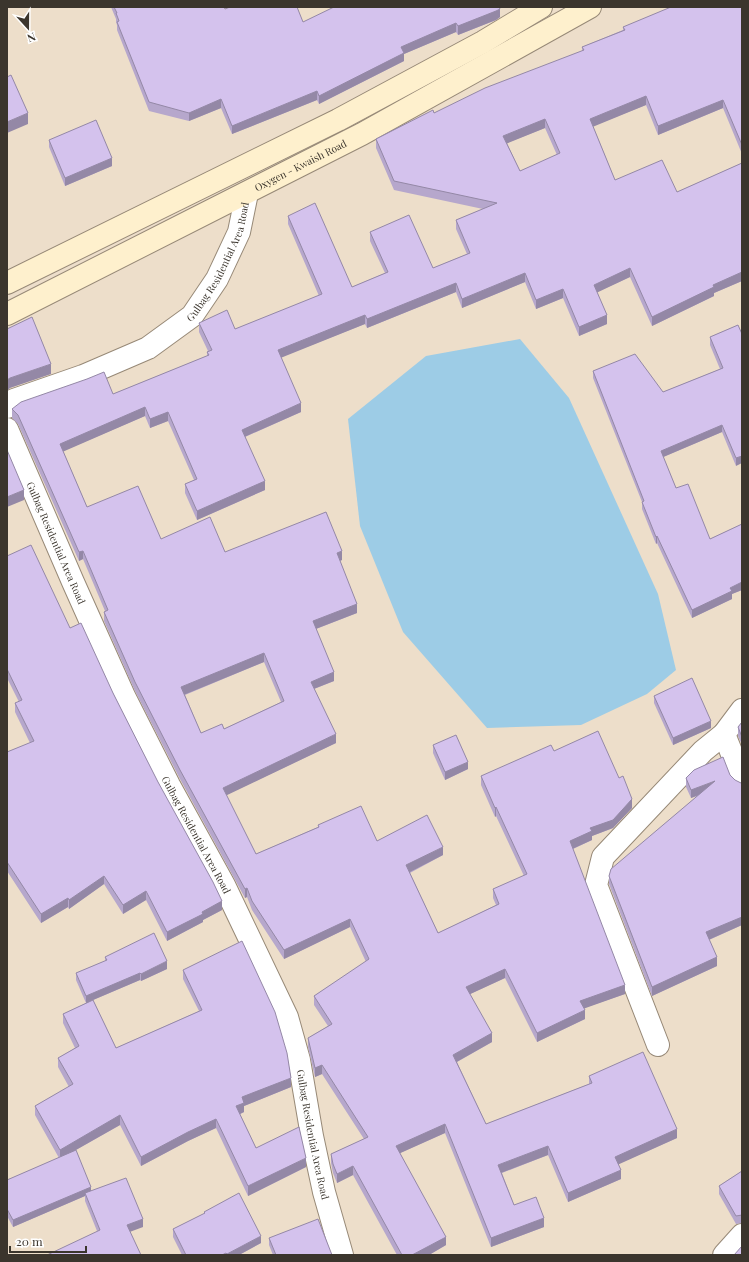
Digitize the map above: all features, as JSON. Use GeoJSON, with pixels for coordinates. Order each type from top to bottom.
{"type":"FeatureCollection","features":[{"type":"Feature","properties":{"kind":"main road"},"geometry":{"type":"LineString","coordinates":[[7,283],[338,120],[483,42],[541,7]]}},
{"type":"Feature","properties":{"kind":"main road","name":"Oxygen - Kwaish Road"},"geometry":{"type":"LineString","coordinates":[[7,314],[362,134],[590,7]]}},
{"type":"Feature","properties":{"kind":"street","name":"Gulbag Residential Area Road"},"geometry":{"type":"LineString","coordinates":[[7,407],[14,400],[83,376],[148,348],[192,316],[217,279],[239,232],[247,193]]}},
{"type":"Feature","properties":{"kind":"street","name":"Gulbag Residential Area Road"},"geometry":{"type":"LineString","coordinates":[[7,428],[124,696],[169,785],[224,885],[286,1017],[299,1060],[312,1136],[324,1192],[342,1255]]}},
{"type":"Feature","properties":{"kind":"street"},"geometry":{"type":"LineString","coordinates":[[658,1045],[596,885],[604,857],[703,751],[724,734],[742,710]]}},
{"type":"Feature","properties":{"kind":"street"},"geometry":{"type":"LineString","coordinates":[[724,734],[742,779]]}},
{"type":"Feature","properties":{"kind":"street"},"geometry":{"type":"LineString","coordinates":[[724,1255],[742,1235]]}},
{"type":"Feature","properties":{"kind":"water"},"geometry":{"type":"Polygon","coordinates":[[[520,339],[569,398],[658,594],[676,670],[647,694],[581,725],[487,728],[403,632],[360,526],[348,419],[426,356],[520,339]]]}},
{"type":"Feature","properties":{"kind":"building"},"geometry":{"type":"Polygon","coordinates":[[[114,7],[224,7],[225,9],[230,7],[297,7],[303,22],[334,7],[499,7],[500,9],[458,26],[456,23],[401,47],[404,53],[319,96],[317,91],[232,126],[221,99],[189,113],[149,102],[117,22],[119,21],[114,7]]]}},
{"type":"Feature","properties":{"kind":"building"},"geometry":{"type":"Polygon","coordinates":[[[671,7],[742,7],[742,145],[723,100],[658,126],[646,96],[590,119],[615,180],[662,160],[677,192],[742,163],[742,272],[713,285],[714,287],[652,317],[630,268],[594,285],[607,315],[579,327],[563,289],[536,300],[525,273],[462,299],[456,283],[367,319],[365,315],[278,350],[301,403],[242,430],[265,481],[197,511],[185,484],[197,479],[168,412],[150,419],[145,407],[60,444],[87,507],[138,486],[161,539],[210,517],[225,552],[326,512],[342,551],[337,553],[357,604],[313,621],[334,672],[311,682],[336,734],[223,788],[256,854],[319,827],[318,825],[361,806],[377,841],[427,815],[443,847],[406,865],[438,933],[499,904],[493,889],[527,874],[481,776],[551,745],[554,751],[598,731],[619,778],[623,776],[632,799],[613,820],[590,828],[592,831],[570,841],[625,985],[580,1001],[585,1010],[537,1033],[505,969],[466,987],[492,1033],[453,1055],[486,1124],[592,1083],[589,1076],[643,1052],[677,1129],[615,1157],[621,1170],[568,1193],[548,1146],[498,1165],[514,1205],[536,1197],[544,1218],[491,1238],[445,1124],[396,1146],[446,1237],[412,1255],[402,1255],[353,1166],[337,1174],[331,1154],[368,1137],[322,1065],[315,1068],[308,1038],[332,1024],[314,996],[369,959],[350,919],[284,950],[252,901],[247,888],[245,889],[180,770],[135,682],[104,612],[108,610],[83,551],[79,552],[18,415],[12,409],[21,402],[104,372],[113,394],[209,355],[207,352],[212,350],[199,323],[227,310],[235,329],[322,294],[288,216],[315,203],[352,287],[388,272],[370,232],[409,215],[433,268],[470,253],[456,220],[497,203],[394,181],[376,139],[433,110],[434,113],[485,88],[584,50],[582,47],[625,30],[623,27],[671,7]],[[545,119],[503,136],[520,171],[560,153],[545,119]],[[264,653],[181,687],[201,733],[222,724],[224,729],[284,701],[264,653]]]}},
{"type":"Feature","properties":{"kind":"building"},"geometry":{"type":"Polygon","coordinates":[[[11,75],[28,113],[7,122],[7,77],[11,75]]]}},
{"type":"Feature","properties":{"kind":"building"},"geometry":{"type":"Polygon","coordinates":[[[96,120],[112,158],[65,178],[49,140],[96,120]]]}},
{"type":"Feature","properties":{"kind":"building"},"geometry":{"type":"Polygon","coordinates":[[[32,317],[51,364],[7,380],[7,329],[32,317]]]}},
{"type":"Feature","properties":{"kind":"building"},"geometry":{"type":"Polygon","coordinates":[[[738,325],[742,334],[742,456],[736,458],[722,425],[661,451],[676,488],[688,484],[710,539],[742,524],[742,582],[730,588],[732,591],[692,610],[657,536],[656,537],[642,502],[644,501],[593,371],[635,354],[663,392],[723,368],[710,337],[738,325]]]}},
{"type":"Feature","properties":{"kind":"building"},"geometry":{"type":"Polygon","coordinates":[[[7,450],[24,490],[7,497],[7,450]]]}},
{"type":"Feature","properties":{"kind":"building"},"geometry":{"type":"Polygon","coordinates":[[[31,545],[70,628],[81,623],[113,693],[158,782],[222,901],[202,912],[203,914],[167,932],[146,891],[123,905],[104,876],[69,900],[68,898],[41,914],[7,862],[7,752],[34,741],[15,703],[22,700],[7,669],[7,556],[31,545]]]}},
{"type":"Feature","properties":{"kind":"building"},"geometry":{"type":"Polygon","coordinates":[[[692,678],[711,721],[673,738],[654,696],[692,678]]]}},
{"type":"Feature","properties":{"kind":"building"},"geometry":{"type":"Polygon","coordinates":[[[742,722],[742,737],[738,727],[742,722]]]}},
{"type":"Feature","properties":{"kind":"building"},"geometry":{"type":"Polygon","coordinates":[[[456,735],[468,762],[445,772],[433,745],[456,735]]]}},
{"type":"Feature","properties":{"kind":"building"},"geometry":{"type":"Polygon","coordinates":[[[723,757],[730,775],[735,780],[742,783],[742,917],[706,932],[717,957],[652,987],[609,876],[611,869],[715,781],[691,790],[686,778],[694,770],[723,757]]]}},
{"type":"Feature","properties":{"kind":"building"},"geometry":{"type":"Polygon","coordinates":[[[154,933],[167,961],[141,974],[140,973],[86,996],[76,973],[107,960],[105,957],[154,933]]]}},
{"type":"Feature","properties":{"kind":"building"},"geometry":{"type":"Polygon","coordinates":[[[242,941],[275,1012],[287,1053],[291,1078],[242,1097],[244,1103],[236,1106],[256,1148],[299,1127],[306,1158],[248,1186],[216,1119],[141,1157],[120,1115],[60,1150],[35,1106],[73,1084],[58,1058],[79,1046],[63,1014],[93,1000],[116,1048],[202,1010],[183,970],[242,941]]]}},
{"type":"Feature","properties":{"kind":"building"},"geometry":{"type":"Polygon","coordinates":[[[76,1150],[91,1187],[13,1220],[7,1209],[7,1180],[76,1150]]]}},
{"type":"Feature","properties":{"kind":"building"},"geometry":{"type":"Polygon","coordinates":[[[742,1171],[742,1215],[736,1216],[719,1186],[742,1171]]]}},
{"type":"Feature","properties":{"kind":"building"},"geometry":{"type":"Polygon","coordinates":[[[126,1178],[143,1219],[127,1225],[141,1255],[47,1255],[100,1230],[85,1193],[126,1178]]]}},
{"type":"Feature","properties":{"kind":"building"},"geometry":{"type":"Polygon","coordinates":[[[239,1193],[261,1236],[227,1254],[186,1255],[173,1229],[205,1213],[204,1212],[239,1193]]]}},
{"type":"Feature","properties":{"kind":"building"},"geometry":{"type":"Polygon","coordinates":[[[318,1219],[332,1255],[276,1255],[269,1238],[318,1219]]]}},
{"type":"Feature","properties":{"kind":"building"},"geometry":{"type":"Polygon","coordinates":[[[742,1246],[742,1255],[734,1255],[742,1246]]]}}]}
